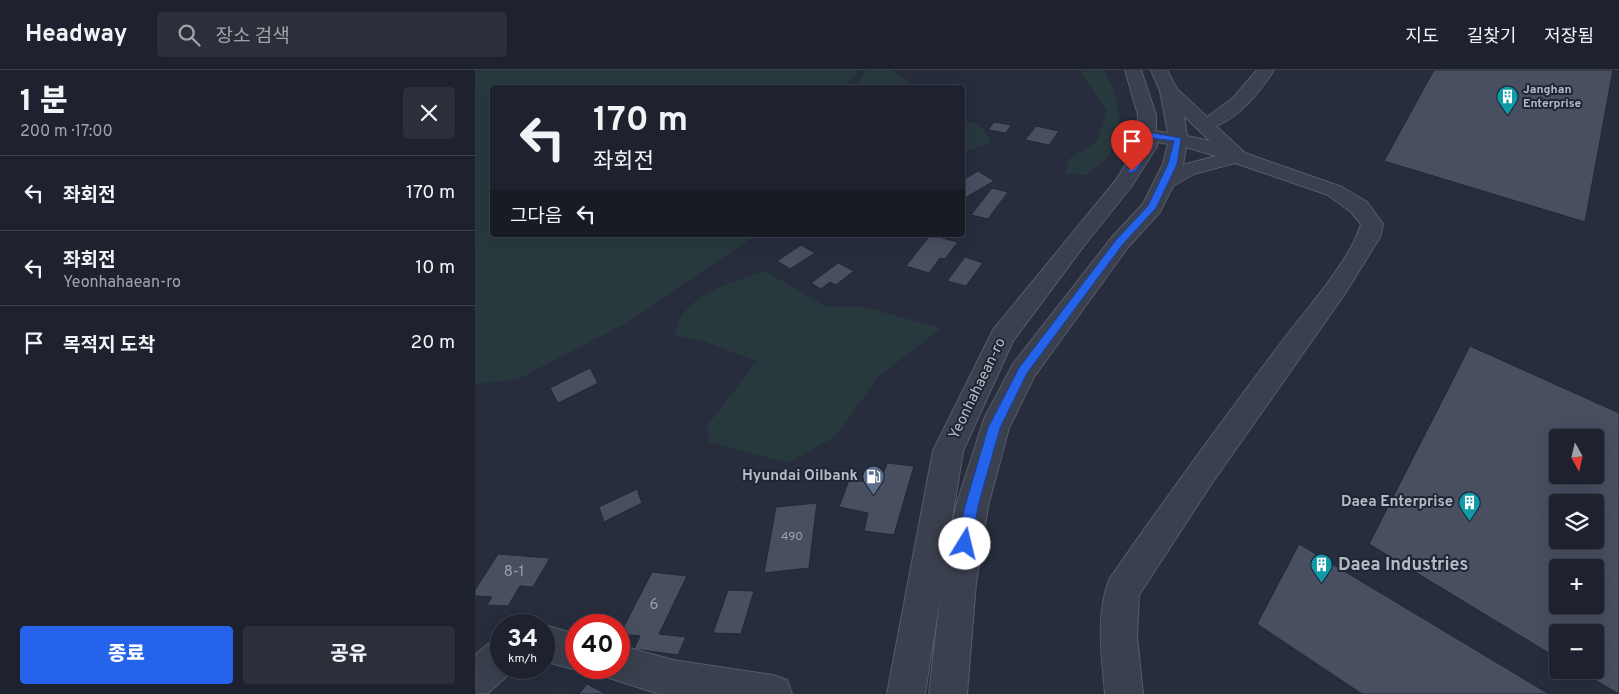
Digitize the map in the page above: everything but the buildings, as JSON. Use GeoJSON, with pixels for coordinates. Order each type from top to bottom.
{"type":"FeatureCollection","features":[{"type":"Feature","properties":{"kind":"street","name":"Yeonhahaean-ro"},"geometry":{"type":"LineString","coordinates":[[906,694],[948,450],[1002,337],[1075,242],[1124,183],[1147,146],[1147,115],[1133,70]]}},
{"type":"Feature","properties":{"kind":"street"},"geometry":{"type":"LineString","coordinates":[[1205,124],[1223,116],[1235,106],[1267,70]]}},
{"type":"Feature","properties":{"kind":"street","name":"Yeonhahaean-ro"},"geometry":{"type":"LineString","coordinates":[[948,694],[959,583],[971,506],[994,428],[1023,371],[1120,242],[1152,208],[1173,164],[1178,140],[1164,80]]}},
{"type":"Feature","properties":{"kind":"street"},"geometry":{"type":"LineString","coordinates":[[1164,80],[1237,156]]}},
{"type":"Feature","properties":{"kind":"street"},"geometry":{"type":"LineString","coordinates":[[1124,694],[1119,636],[1122,590],[1199,476],[1337,286],[1369,237],[1372,224],[1359,207],[1335,191],[1198,143],[1147,135]]}},
{"type":"Feature","properties":{"kind":"street"},"geometry":{"type":"LineString","coordinates":[[1164,182],[1187,170],[1237,156]]}},
{"type":"Feature","properties":{"kind":"street"},"geometry":{"type":"LineString","coordinates":[[475,680],[490,667]]}},
{"type":"Feature","properties":{"kind":"street"},"geometry":{"type":"LineString","coordinates":[[630,667],[673,679],[773,694]]}},
{"type":"Feature","properties":{"kind":"shaded area"},"geometry":{"type":"Polygon","coordinates":[[[475,70],[859,70],[845,85],[490,85],[490,237],[754,237],[624,324],[516,380],[475,384],[475,70]]]}},
{"type":"Feature","properties":{"kind":"shaded area"},"geometry":{"type":"Polygon","coordinates":[[[866,70],[891,70],[906,79],[908,85],[856,85],[866,70]]]}},
{"type":"Feature","properties":{"kind":"shaded area"},"geometry":{"type":"Polygon","coordinates":[[[1082,70],[1104,70],[1114,91],[1119,113],[1119,123],[1114,145],[1106,159],[1087,175],[1065,173],[1069,159],[1097,141],[1107,111],[1081,73],[1082,70]]]}},
{"type":"Feature","properties":{"kind":"shaded area"},"geometry":{"type":"Polygon","coordinates":[[[965,122],[978,123],[992,142],[965,152],[965,122]]]}},
{"type":"Feature","properties":{"kind":"shaded area"},"geometry":{"type":"Polygon","coordinates":[[[765,271],[826,307],[863,307],[941,328],[878,377],[836,436],[788,463],[709,442],[707,426],[757,361],[701,340],[675,336],[679,322],[686,310],[697,301],[723,286],[765,271]]]}},
{"type":"Feature","properties":{"kind":"place","name":"Janghan Enterprise"},"geometry":{"type":"Point","coordinates":[1507,116]}},
{"type":"Feature","properties":{"kind":"place","name":"Hyundai Oilbank"},"geometry":{"type":"Point","coordinates":[874,495]}},
{"type":"Feature","properties":{"kind":"place","name":"Daea Enterprise"},"geometry":{"type":"Point","coordinates":[1469,521]}},
{"type":"Feature","properties":{"kind":"place","name":"Daea Industries"},"geometry":{"type":"Point","coordinates":[1322,584]}},
{"type":"Feature","properties":{"kind":"route"},"geometry":{"type":"LineString","coordinates":[[965,544],[971,506],[994,428],[1023,371],[1120,242],[1152,208],[1173,164],[1178,140],[1147,135],[1147,146],[1132,171]]}}]}
